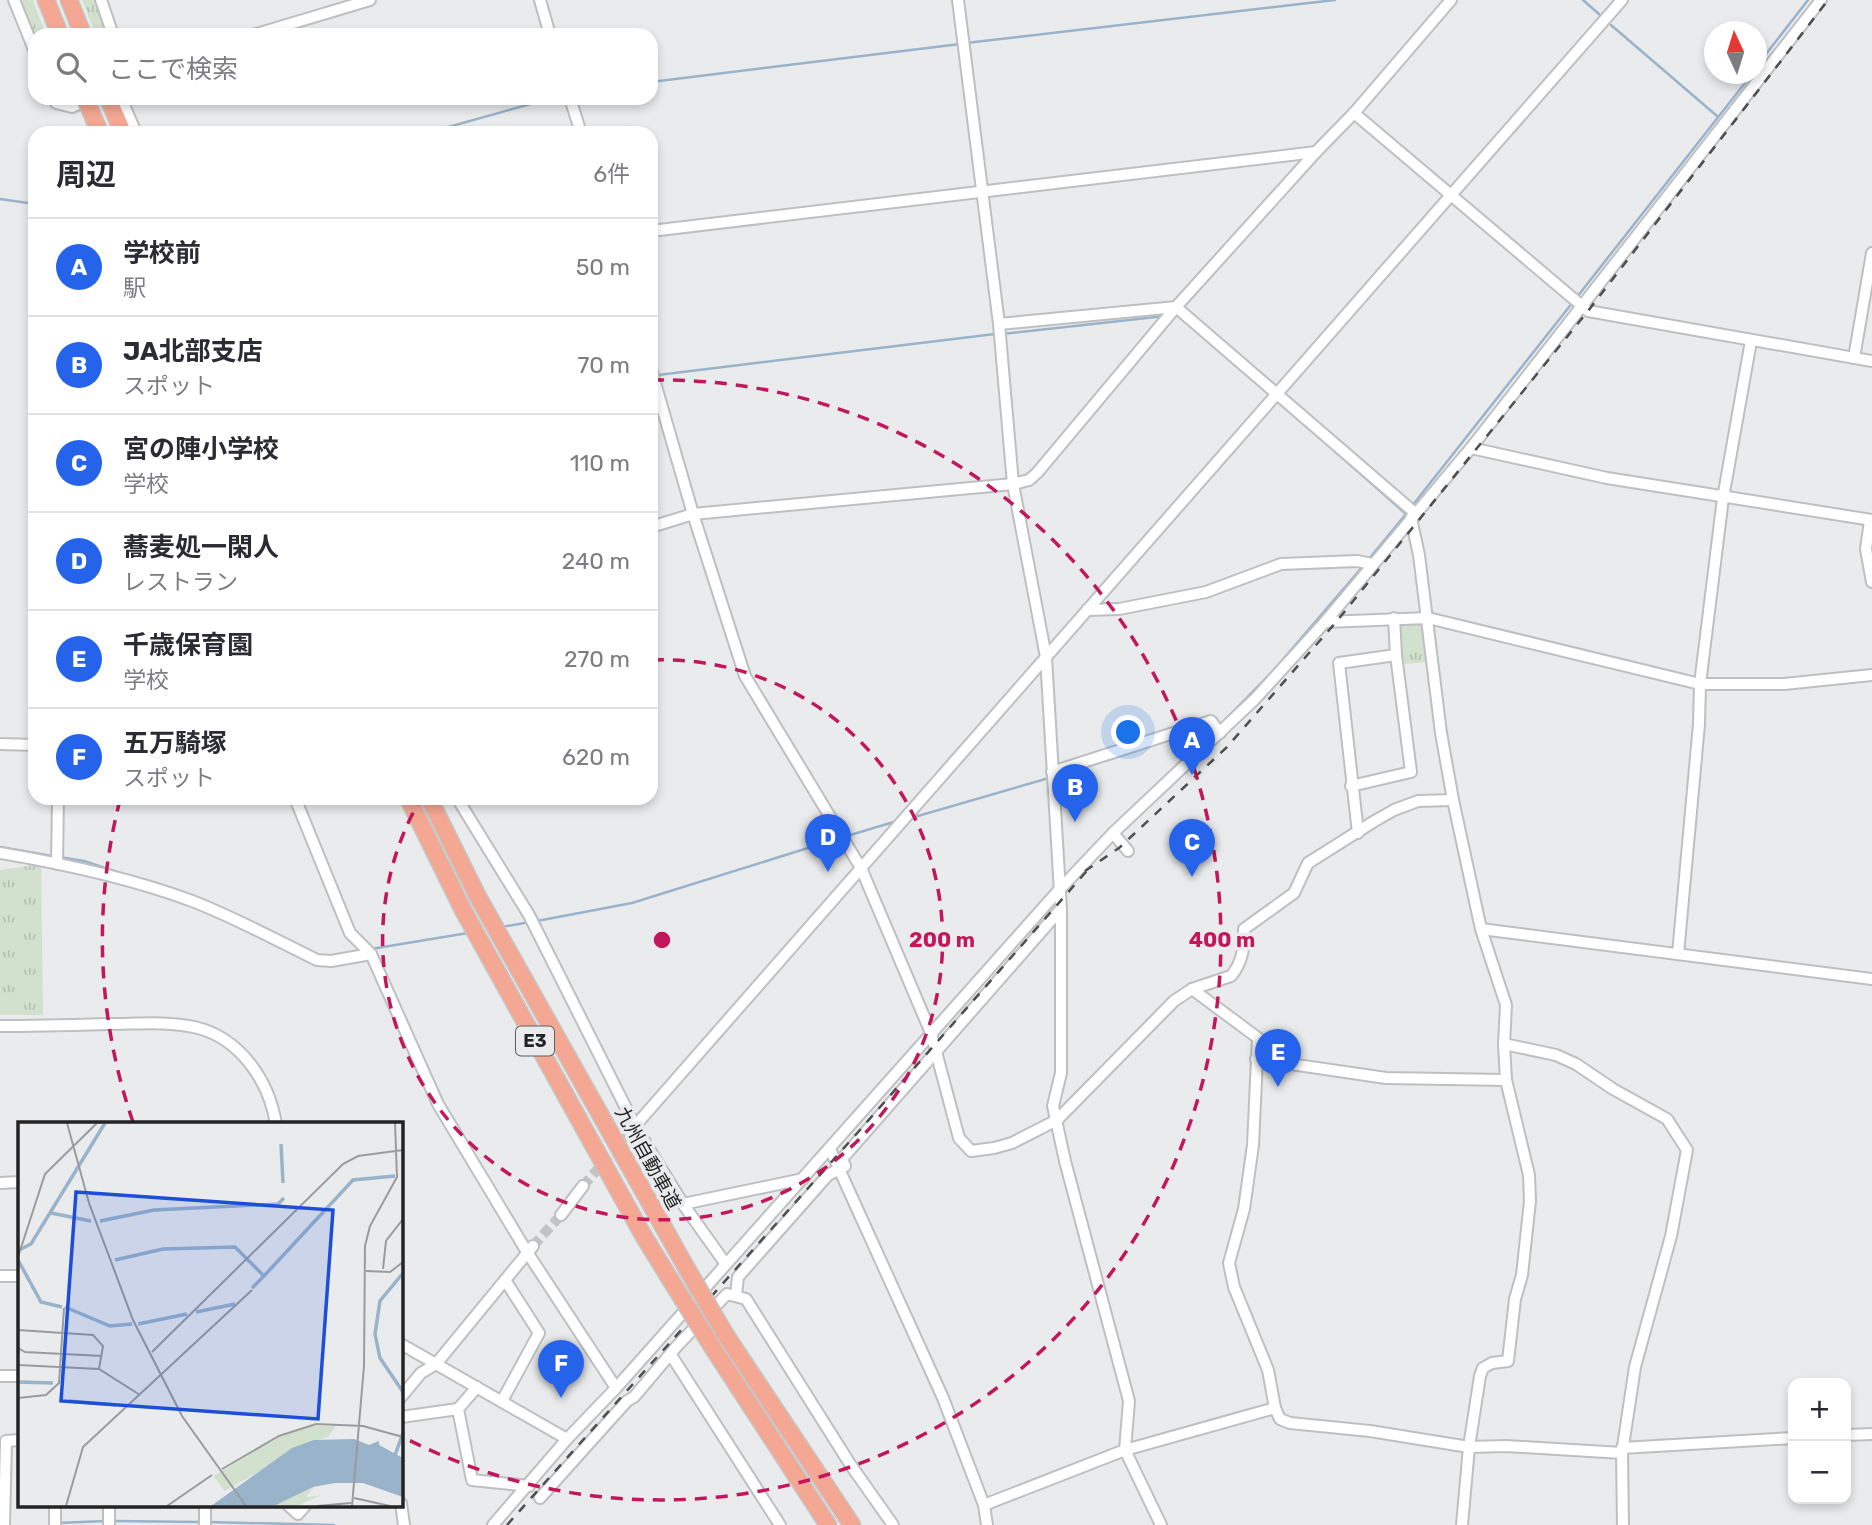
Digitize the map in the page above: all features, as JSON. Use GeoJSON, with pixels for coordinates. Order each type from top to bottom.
{"type":"FeatureCollection","features":[{"type":"Feature","properties":{"kind":"highway"},"geometry":{"type":"LineString","coordinates":[[47,0],[57,28]]}},
{"type":"Feature","properties":{"kind":"highway"},"geometry":{"type":"LineString","coordinates":[[69,0],[80,28]]}},
{"type":"Feature","properties":{"kind":"highway"},"geometry":{"type":"LineString","coordinates":[[88,105],[97,126]]}},
{"type":"Feature","properties":{"kind":"highway"},"geometry":{"type":"LineString","coordinates":[[111,105],[120,126]]}},
{"type":"Feature","properties":{"kind":"highway","name":"E3"},"geometry":{"type":"LineString","coordinates":[[411,805],[463,911],[636,1223],[760,1423],[828,1525]]}},
{"type":"Feature","properties":{"kind":"highway","name":"九州自動車道"},"geometry":{"type":"LineString","coordinates":[[432,805],[478,897],[687,1269],[727,1337],[852,1525]]}},
{"type":"Feature","properties":{"kind":"street"},"geometry":{"type":"LineString","coordinates":[[14,0],[28,35]]}},
{"type":"Feature","properties":{"kind":"street"},"geometry":{"type":"LineString","coordinates":[[101,0],[111,28]]}},
{"type":"Feature","properties":{"kind":"street"},"geometry":{"type":"LineString","coordinates":[[276,28],[370,0]]}},
{"type":"Feature","properties":{"kind":"street"},"geometry":{"type":"LineString","coordinates":[[540,0],[548,28]]}},
{"type":"Feature","properties":{"kind":"street"},"geometry":{"type":"LineString","coordinates":[[958,0],[984,191],[1013,484],[1046,657],[1061,909],[1061,1073],[1053,1106],[1065,1161],[1129,1401],[1125,1450],[1161,1525]]}},
{"type":"Feature","properties":{"kind":"street"},"geometry":{"type":"LineString","coordinates":[[658,525],[693,514],[1013,484],[1029,480],[1038,473],[1176,307],[1354,113],[1451,0]]}},
{"type":"Feature","properties":{"kind":"street"},"geometry":{"type":"LineString","coordinates":[[635,1126],[1622,0]]}},
{"type":"Feature","properties":{"kind":"street"},"geometry":{"type":"LineString","coordinates":[[493,1525],[1059,890],[1112,833],[1255,699],[1325,622],[1471,448],[1821,0]]}},
{"type":"Feature","properties":{"kind":"street"},"geometry":{"type":"LineString","coordinates":[[124,105],[133,126]]}},
{"type":"Feature","properties":{"kind":"street"},"geometry":{"type":"LineString","coordinates":[[572,105],[579,126]]}},
{"type":"Feature","properties":{"kind":"street"},"geometry":{"type":"LineString","coordinates":[[1354,113],[1588,311],[1872,361]]}},
{"type":"Feature","properties":{"kind":"street"},"geometry":{"type":"LineString","coordinates":[[658,230],[1316,152]]}},
{"type":"Feature","properties":{"kind":"street"},"geometry":{"type":"LineString","coordinates":[[1854,358],[1872,253]]}},
{"type":"Feature","properties":{"kind":"street"},"geometry":{"type":"LineString","coordinates":[[999,324],[1176,307],[1413,515],[1441,733],[1481,929],[1506,1005],[1506,1080],[1529,1175],[1530,1200],[1522,1275],[1515,1299],[1508,1361],[1492,1363],[1483,1368],[1469,1447],[1462,1525]]}},
{"type":"Feature","properties":{"kind":"street"},"geometry":{"type":"LineString","coordinates":[[1678,954],[1699,724],[1700,684],[1723,498],[1751,341]]}},
{"type":"Feature","properties":{"kind":"street"},"geometry":{"type":"LineString","coordinates":[[658,393],[745,676],[861,868],[931,1033],[959,1138],[971,1151],[1012,1143],[1057,1120],[1174,1001],[1192,989],[1231,976],[1241,959],[1244,929],[1294,893],[1308,863],[1394,810],[1418,801],[1453,800]]}},
{"type":"Feature","properties":{"kind":"street"},"geometry":{"type":"LineString","coordinates":[[1471,448],[1607,478],[1871,520],[1866,549],[1872,582]]}},
{"type":"Feature","properties":{"kind":"street"},"geometry":{"type":"LineString","coordinates":[[1087,610],[1119,609],[1206,592],[1281,564],[1357,561],[1371,564]]}},
{"type":"Feature","properties":{"kind":"street"},"geometry":{"type":"LineString","coordinates":[[1352,786],[1411,772],[1394,618]]}},
{"type":"Feature","properties":{"kind":"street"},"geometry":{"type":"LineString","coordinates":[[1325,622],[1428,618],[1700,684],[1784,684],[1872,675]]}},
{"type":"Feature","properties":{"kind":"street"},"geometry":{"type":"LineString","coordinates":[[1358,833],[1339,663],[1396,655]]}},
{"type":"Feature","properties":{"kind":"street"},"geometry":{"type":"LineString","coordinates":[[1052,772],[1211,721],[1220,733]]}},
{"type":"Feature","properties":{"kind":"street"},"geometry":{"type":"LineString","coordinates":[[0,744],[28,745]]}},
{"type":"Feature","properties":{"kind":"street"},"geometry":{"type":"LineString","coordinates":[[57,864],[58,805]]}},
{"type":"Feature","properties":{"kind":"street"},"geometry":{"type":"LineString","coordinates":[[298,805],[350,933],[371,954],[439,1104],[616,1388]]}},
{"type":"Feature","properties":{"kind":"street"},"geometry":{"type":"LineString","coordinates":[[461,805],[529,915],[635,1126],[683,1204],[725,1263]]}},
{"type":"Feature","properties":{"kind":"street"},"geometry":{"type":"LineString","coordinates":[[1112,833],[1128,851]]}},
{"type":"Feature","properties":{"kind":"street"},"geometry":{"type":"LineString","coordinates":[[0,853],[148,886],[194,902],[317,960],[331,961],[371,954]]}},
{"type":"Feature","properties":{"kind":"street"},"geometry":{"type":"LineString","coordinates":[[736,1295],[737,1277],[828,1175],[845,1166],[842,1159],[1061,909]]}},
{"type":"Feature","properties":{"kind":"street"},"geometry":{"type":"LineString","coordinates":[[1481,929],[1872,979]]}},
{"type":"Feature","properties":{"kind":"street"},"geometry":{"type":"LineString","coordinates":[[1192,989],[1258,1038],[1253,1145],[1244,1209],[1229,1263],[1234,1287],[1268,1370],[1275,1408],[1280,1419],[1290,1423],[1370,1430],[1469,1447],[1622,1450],[1788,1438]]}},
{"type":"Feature","properties":{"kind":"street"},"geometry":{"type":"LineString","coordinates":[[0,1026],[165,1023],[197,1028],[221,1038],[243,1055],[258,1073],[268,1092],[276,1122]]}},
{"type":"Feature","properties":{"kind":"street"},"geometry":{"type":"LineString","coordinates":[[1504,1044],[1556,1055],[1576,1064],[1613,1089],[1667,1119],[1687,1150],[1671,1236],[1634,1367],[1622,1450],[1623,1525]]}},
{"type":"Feature","properties":{"kind":"street"},"geometry":{"type":"LineString","coordinates":[[1256,1059],[1385,1078],[1506,1080]]}},
{"type":"Feature","properties":{"kind":"street"},"geometry":{"type":"LineString","coordinates":[[830,1149],[943,1398],[984,1505],[987,1525]]}},
{"type":"Feature","properties":{"kind":"street"},"geometry":{"type":"LineString","coordinates":[[683,1204],[803,1179]]}},
{"type":"Feature","properties":{"kind":"street"},"geometry":{"type":"LineString","coordinates":[[0,1183],[18,1182]]}},
{"type":"Feature","properties":{"kind":"street"},"geometry":{"type":"LineString","coordinates":[[561,1215],[583,1186]]}},
{"type":"Feature","properties":{"kind":"street"},"geometry":{"type":"LineString","coordinates":[[402,1396],[421,1373],[436,1364],[530,1249]]}},
{"type":"Feature","properties":{"kind":"street"},"geometry":{"type":"LineString","coordinates":[[0,1276],[18,1276]]}},
{"type":"Feature","properties":{"kind":"street"},"geometry":{"type":"LineString","coordinates":[[502,1401],[539,1333],[505,1280]]}},
{"type":"Feature","properties":{"kind":"street"},"geometry":{"type":"LineString","coordinates":[[540,1498],[727,1294],[746,1299],[850,1464],[893,1525]]}},
{"type":"Feature","properties":{"kind":"street"},"geometry":{"type":"LineString","coordinates":[[402,1345],[567,1439]]}},
{"type":"Feature","properties":{"kind":"street"},"geometry":{"type":"LineString","coordinates":[[671,1355],[780,1525]]}},
{"type":"Feature","properties":{"kind":"street"},"geometry":{"type":"LineString","coordinates":[[0,1377],[18,1376]]}},
{"type":"Feature","properties":{"kind":"street"},"geometry":{"type":"LineString","coordinates":[[402,1417],[458,1409],[478,1387]]}},
{"type":"Feature","properties":{"kind":"street"},"geometry":{"type":"LineString","coordinates":[[984,1505],[1125,1450],[1275,1408]]}},
{"type":"Feature","properties":{"kind":"street"},"geometry":{"type":"LineString","coordinates":[[458,1409],[472,1480],[529,1486]]}},
{"type":"Feature","properties":{"kind":"street"},"geometry":{"type":"LineString","coordinates":[[1851,1436],[1872,1434]]}},
{"type":"Feature","properties":{"kind":"street"},"geometry":{"type":"LineString","coordinates":[[4,1525],[6,1441],[18,1440]]}},
{"type":"Feature","properties":{"kind":"green space"},"geometry":{"type":"Polygon","coordinates":[[[19,0],[33,0],[43,28],[30,28],[19,0]]]}},
{"type":"Feature","properties":{"kind":"green space"},"geometry":{"type":"Polygon","coordinates":[[[82,0],[95,0],[105,28],[93,28],[82,0]]]}},
{"type":"Feature","properties":{"kind":"green space"},"geometry":{"type":"Polygon","coordinates":[[[1399,624],[1424,624],[1427,662],[1403,664],[1399,624]]]}},
{"type":"Feature","properties":{"kind":"green space"},"geometry":{"type":"Polygon","coordinates":[[[41,866],[43,1015],[0,1015],[0,870],[41,866]]]}},
{"type":"Feature","properties":{"kind":"waterway"},"geometry":{"type":"LineString","coordinates":[[966,43],[1335,0]]}},
{"type":"Feature","properties":{"kind":"waterway"},"geometry":{"type":"LineString","coordinates":[[1583,0],[1600,15]]}},
{"type":"Feature","properties":{"kind":"waterway"},"geometry":{"type":"LineString","coordinates":[[1767,53],[1808,0]]}},
{"type":"Feature","properties":{"kind":"waterway"},"geometry":{"type":"LineString","coordinates":[[1611,25],[1717,116]]}},
{"type":"Feature","properties":{"kind":"waterway"},"geometry":{"type":"LineString","coordinates":[[658,81],[960,44]]}},
{"type":"Feature","properties":{"kind":"waterway"},"geometry":{"type":"LineString","coordinates":[[1577,297],[1744,84]]}},
{"type":"Feature","properties":{"kind":"waterway"},"geometry":{"type":"LineString","coordinates":[[452,126],[527,105]]}},
{"type":"Feature","properties":{"kind":"waterway"},"geometry":{"type":"LineString","coordinates":[[0,199],[28,203]]}},
{"type":"Feature","properties":{"kind":"waterway"},"geometry":{"type":"LineString","coordinates":[[1412,506],[1573,302]]}},
{"type":"Feature","properties":{"kind":"waterway"},"geometry":{"type":"LineString","coordinates":[[1002,334],[1165,316]]}},
{"type":"Feature","properties":{"kind":"waterway"},"geometry":{"type":"LineString","coordinates":[[658,375],[995,334]]}},
{"type":"Feature","properties":{"kind":"waterway"},"geometry":{"type":"LineString","coordinates":[[1319,437],[1406,514],[1368,560]]}},
{"type":"Feature","properties":{"kind":"waterway"},"geometry":{"type":"LineString","coordinates":[[1224,721],[1273,671],[1364,565]]}},
{"type":"Feature","properties":{"kind":"waterway"},"geometry":{"type":"LineString","coordinates":[[1182,736],[1213,728]]}},
{"type":"Feature","properties":{"kind":"waterway"},"geometry":{"type":"LineString","coordinates":[[1082,768],[1136,751]]}},
{"type":"Feature","properties":{"kind":"waterway"},"geometry":{"type":"LineString","coordinates":[[911,818],[1049,778]]}},
{"type":"Feature","properties":{"kind":"waterway"},"geometry":{"type":"LineString","coordinates":[[847,836],[897,821]]}},
{"type":"Feature","properties":{"kind":"waterway"},"geometry":{"type":"LineString","coordinates":[[537,921],[632,903],[840,838]]}},
{"type":"Feature","properties":{"kind":"waterway"},"geometry":{"type":"LineString","coordinates":[[0,847],[52,856]]}},
{"type":"Feature","properties":{"kind":"waterway"},"geometry":{"type":"LineString","coordinates":[[59,857],[84,861],[120,873]]}},
{"type":"Feature","properties":{"kind":"waterway"},"geometry":{"type":"LineString","coordinates":[[502,927],[530,922]]}},
{"type":"Feature","properties":{"kind":"waterway"},"geometry":{"type":"LineString","coordinates":[[371,949],[468,933]]}},
{"type":"Feature","properties":{"kind":"waterway"},"geometry":{"type":"LineString","coordinates":[[57,1523],[106,1521]]}},
{"type":"Feature","properties":{"kind":"waterway"},"geometry":{"type":"LineString","coordinates":[[113,1521],[201,1522]]}},
{"type":"Feature","properties":{"kind":"waterway"},"geometry":{"type":"LineString","coordinates":[[208,1522],[334,1525]]}},
{"type":"Feature","properties":{"kind":"tunnel"},"geometry":{"type":"LineString","coordinates":[[583,1186],[635,1126]]}},
{"type":"Feature","properties":{"kind":"tunnel"},"geometry":{"type":"LineString","coordinates":[[533,1246],[561,1215]]}},
{"type":"Feature","properties":{"kind":"railway"},"geometry":{"type":"LineString","coordinates":[[1085,871],[1119,848],[1227,747],[1337,621],[1588,311],[1828,0]]}},
{"type":"Feature","properties":{"kind":"railway"},"geometry":{"type":"LineString","coordinates":[[507,1525],[860,1130],[1092,865]]}},
{"type":"Feature","properties":{"kind":"place","name":"学校前"},"geometry":{"type":"Point","coordinates":[1192,775]}},
{"type":"Feature","properties":{"kind":"place","name":"JA北部支店"},"geometry":{"type":"Point","coordinates":[1075,822]}},
{"type":"Feature","properties":{"kind":"place","name":"蕎麦処一閑人"},"geometry":{"type":"Point","coordinates":[828,872]}},
{"type":"Feature","properties":{"kind":"place","name":"宮の陣小学校"},"geometry":{"type":"Point","coordinates":[1192,877]}},
{"type":"Feature","properties":{"kind":"place","name":"千歳保育園"},"geometry":{"type":"Point","coordinates":[1278,1087]}},
{"type":"Feature","properties":{"kind":"place","name":"五万騎塚"},"geometry":{"type":"Point","coordinates":[561,1398]}}]}
